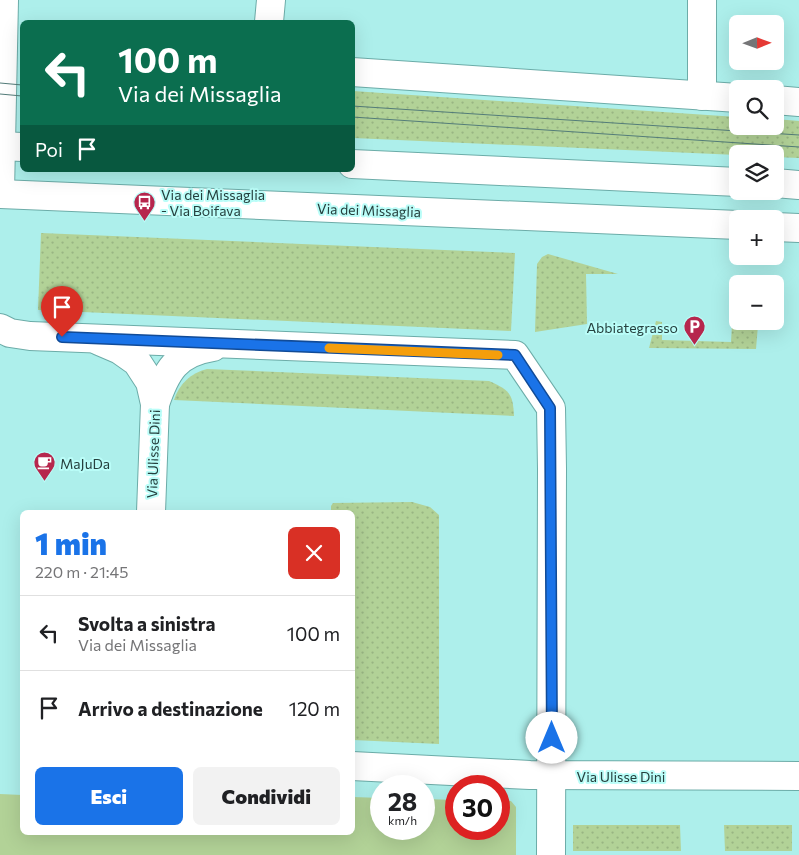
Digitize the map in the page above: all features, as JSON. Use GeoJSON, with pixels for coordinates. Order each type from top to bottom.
{"type":"FeatureCollection","features":[{"type":"Feature","properties":{"kind":"street","name":"Via dei Missaglia"},"geometry":{"type":"LineString","coordinates":[[4,0],[9,49],[8,147],[0,193],[729,225]]}},
{"type":"Feature","properties":{"kind":"street"},"geometry":{"type":"LineString","coordinates":[[269,20],[272,0]]}},
{"type":"Feature","properties":{"kind":"street"},"geometry":{"type":"LineString","coordinates":[[702,0],[702,96]]}},
{"type":"Feature","properties":{"kind":"street"},"geometry":{"type":"LineString","coordinates":[[355,72],[729,98]]}},
{"type":"Feature","properties":{"kind":"street"},"geometry":{"type":"LineString","coordinates":[[784,101],[799,102]]}},
{"type":"Feature","properties":{"kind":"street"},"geometry":{"type":"LineString","coordinates":[[355,164],[729,182]]}},
{"type":"Feature","properties":{"kind":"street"},"geometry":{"type":"LineString","coordinates":[[784,184],[799,185]]}},
{"type":"Feature","properties":{"kind":"street"},"geometry":{"type":"LineString","coordinates":[[784,227],[799,228]]}},
{"type":"Feature","properties":{"kind":"street"},"geometry":{"type":"LineString","coordinates":[[0,328],[10,333],[30,336],[515,355],[550,408],[552,469],[551,855]]}},
{"type":"Feature","properties":{"kind":"street","name":"Via Ulisse Dini"},"geometry":{"type":"LineString","coordinates":[[90,338],[120,350],[137,362],[150,382],[155,404],[151,510]]}},
{"type":"Feature","properties":{"kind":"street"},"geometry":{"type":"LineString","coordinates":[[155,404],[163,382],[176,362],[200,349],[232,344]]}},
{"type":"Feature","properties":{"kind":"street","name":"Via Ulisse Dini"},"geometry":{"type":"LineString","coordinates":[[355,766],[551,775],[799,776]]}},
{"type":"Feature","properties":{"kind":"green space"},"geometry":{"type":"Polygon","coordinates":[[[355,91],[729,116],[729,135],[784,135],[784,120],[799,121],[799,158],[784,157],[784,145],[729,145],[729,155],[355,138],[355,91]]]}},
{"type":"Feature","properties":{"kind":"green space"},"geometry":{"type":"Polygon","coordinates":[[[41,233],[515,253],[511,331],[38,310],[41,233]]]}},
{"type":"Feature","properties":{"kind":"green space"},"geometry":{"type":"Polygon","coordinates":[[[548,254],[618,274],[586,274],[587,324],[535,332],[537,264],[542,257],[548,254]]]}},
{"type":"Feature","properties":{"kind":"green space"},"geometry":{"type":"Polygon","coordinates":[[[656,321],[662,322],[662,340],[731,342],[732,330],[758,330],[756,349],[649,348],[656,321]]]}},
{"type":"Feature","properties":{"kind":"green space"},"geometry":{"type":"Polygon","coordinates":[[[207,369],[489,381],[509,393],[514,416],[174,400],[186,380],[196,373],[207,369]]]}},
{"type":"Feature","properties":{"kind":"green space"},"geometry":{"type":"Polygon","coordinates":[[[412,502],[430,507],[439,515],[439,744],[355,740],[355,510],[331,510],[333,503],[412,502]]]}},
{"type":"Feature","properties":{"kind":"green space"},"geometry":{"type":"Polygon","coordinates":[[[0,794],[20,795],[20,835],[355,835],[355,797],[370,798],[370,840],[435,840],[435,799],[445,800],[445,840],[510,840],[511,801],[516,807],[516,855],[0,855],[0,794]]]}},
{"type":"Feature","properties":{"kind":"green space"},"geometry":{"type":"Polygon","coordinates":[[[573,825],[680,825],[681,851],[573,851],[573,825]]]}},
{"type":"Feature","properties":{"kind":"green space"},"geometry":{"type":"Polygon","coordinates":[[[724,825],[792,825],[792,851],[725,851],[724,825]]]}},
{"type":"Feature","properties":{"kind":"tram line"},"geometry":{"type":"LineString","coordinates":[[0,83],[20,85]]}},
{"type":"Feature","properties":{"kind":"tram line"},"geometry":{"type":"LineString","coordinates":[[0,94],[20,96]]}},
{"type":"Feature","properties":{"kind":"tram line"},"geometry":{"type":"LineString","coordinates":[[355,106],[799,135]]}},
{"type":"Feature","properties":{"kind":"tram line"},"geometry":{"type":"LineString","coordinates":[[355,117],[799,147]]}},
{"type":"Feature","properties":{"kind":"slow traffic"},"geometry":{"type":"LineString","coordinates":[[329,348],[498,355]]}},
{"type":"Feature","properties":{"kind":"place","name":"Via dei Missaglia - Via Boifava"},"geometry":{"type":"Point","coordinates":[145,221]}},
{"type":"Feature","properties":{"kind":"place","name":"Abbiategrasso"},"geometry":{"type":"Point","coordinates":[694,346]}},
{"type":"Feature","properties":{"kind":"place","name":"MaJuDa"},"geometry":{"type":"Point","coordinates":[44,482]}},
{"type":"Feature","properties":{"kind":"route"},"geometry":{"type":"LineString","coordinates":[[62,337],[515,355],[550,408],[552,469],[552,738]]}}]}
